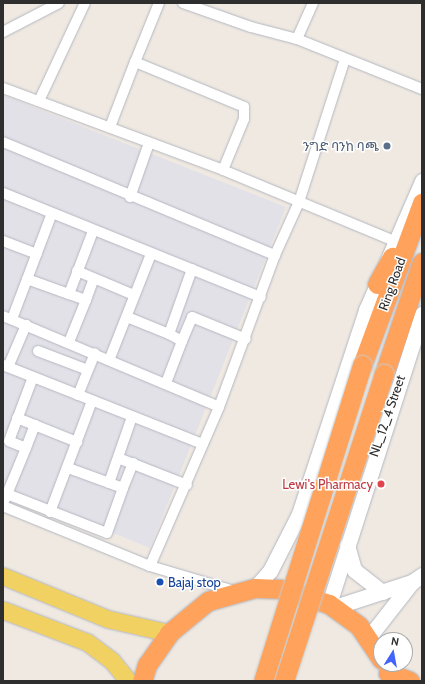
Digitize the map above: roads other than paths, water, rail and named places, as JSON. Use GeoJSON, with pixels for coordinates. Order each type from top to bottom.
{"type":"FeatureCollection","features":[{"type":"Feature","properties":{"kind":"highway"},"geometry":{"type":"LineString","coordinates":[[377,284],[422,203]]}},
{"type":"Feature","properties":{"kind":"highway","name":"Ring Road"},"geometry":{"type":"LineString","coordinates":[[263,681],[362,365],[422,203]]}},
{"type":"Feature","properties":{"kind":"highway","name":"Ring Road"},"geometry":{"type":"LineString","coordinates":[[284,681],[422,262]]}},
{"type":"Feature","properties":{"kind":"highway"},"geometry":{"type":"LineString","coordinates":[[142,681],[147,665],[169,632],[208,601],[236,591],[255,588],[280,589],[332,606],[369,637],[373,645]]}},
{"type":"Feature","properties":{"kind":"highway"},"geometry":{"type":"LineString","coordinates":[[392,672],[410,681]]}},
{"type":"Feature","properties":{"kind":"main road"},"geometry":{"type":"LineString","coordinates":[[3,576],[108,619],[169,632]]}},
{"type":"Feature","properties":{"kind":"main road"},"geometry":{"type":"LineString","coordinates":[[3,610],[87,642],[112,661],[128,681]]}},
{"type":"Feature","properties":{"kind":"street"},"geometry":{"type":"LineString","coordinates":[[3,32],[58,3]]}},
{"type":"Feature","properties":{"kind":"street"},"geometry":{"type":"LineString","coordinates":[[39,101],[85,3]]}},
{"type":"Feature","properties":{"kind":"street"},"geometry":{"type":"LineString","coordinates":[[110,127],[134,62],[160,3]]}},
{"type":"Feature","properties":{"kind":"street"},"geometry":{"type":"LineString","coordinates":[[183,3],[251,27],[297,39],[422,89]]}},
{"type":"Feature","properties":{"kind":"street"},"geometry":{"type":"LineString","coordinates":[[297,39],[313,3]]}},
{"type":"Feature","properties":{"kind":"street"},"geometry":{"type":"LineString","coordinates":[[150,566],[186,485],[202,444],[220,407],[275,255],[299,202],[346,59]]}},
{"type":"Feature","properties":{"kind":"street"},"geometry":{"type":"LineString","coordinates":[[134,62],[244,107],[244,119],[223,170]]}},
{"type":"Feature","properties":{"kind":"street"},"geometry":{"type":"LineString","coordinates":[[3,88],[223,170],[394,241]]}},
{"type":"Feature","properties":{"kind":"street"},"geometry":{"type":"LineString","coordinates":[[3,142],[130,197],[275,255]]}},
{"type":"Feature","properties":{"kind":"street"},"geometry":{"type":"LineString","coordinates":[[130,197],[149,143]]}},
{"type":"Feature","properties":{"kind":"street"},"geometry":{"type":"LineString","coordinates":[[255,588],[270,571],[299,514],[338,386],[394,241],[422,181]]}},
{"type":"Feature","properties":{"kind":"street"},"geometry":{"type":"LineString","coordinates":[[3,193],[93,231],[261,297]]}},
{"type":"Feature","properties":{"kind":"street"},"geometry":{"type":"LineString","coordinates":[[52,214],[28,279],[7,318],[110,358],[220,407]]}},
{"type":"Feature","properties":{"kind":"street"},"geometry":{"type":"LineString","coordinates":[[69,294],[93,231]]}},
{"type":"Feature","properties":{"kind":"street"},"geometry":{"type":"LineString","coordinates":[[3,240],[37,254]]}},
{"type":"Feature","properties":{"kind":"street"},"geometry":{"type":"LineString","coordinates":[[110,358],[151,254]]}},
{"type":"Feature","properties":{"kind":"street"},"geometry":{"type":"LineString","coordinates":[[169,334],[192,269]]}},
{"type":"Feature","properties":{"kind":"street"},"geometry":{"type":"LineString","coordinates":[[77,271],[134,295]]}},
{"type":"Feature","properties":{"kind":"street"},"geometry":{"type":"LineString","coordinates":[[69,342],[94,278]]}},
{"type":"Feature","properties":{"kind":"street"},"geometry":{"type":"LineString","coordinates":[[28,279],[86,300]]}},
{"type":"Feature","properties":{"kind":"street"},"geometry":{"type":"LineString","coordinates":[[177,310],[246,338]]}},
{"type":"Feature","properties":{"kind":"street","name":"NL_12_4 Street"},"geometry":{"type":"LineString","coordinates":[[332,606],[347,543],[422,314]]}},
{"type":"Feature","properties":{"kind":"street"},"geometry":{"type":"LineString","coordinates":[[127,317],[169,334],[182,341]]}},
{"type":"Feature","properties":{"kind":"street"},"geometry":{"type":"LineString","coordinates":[[166,384],[192,317]]}},
{"type":"Feature","properties":{"kind":"street"},"geometry":{"type":"LineString","coordinates":[[26,325],[6,366],[202,444]]}},
{"type":"Feature","properties":{"kind":"street"},"geometry":{"type":"LineString","coordinates":[[38,351],[88,370]]}},
{"type":"Feature","properties":{"kind":"street"},"geometry":{"type":"LineString","coordinates":[[78,395],[95,353]]}},
{"type":"Feature","properties":{"kind":"street"},"geometry":{"type":"LineString","coordinates":[[26,448],[6,440],[17,418],[33,377]]}},
{"type":"Feature","properties":{"kind":"street"},"geometry":{"type":"LineString","coordinates":[[50,512],[68,468],[92,401]]}},
{"type":"Feature","properties":{"kind":"street"},"geometry":{"type":"LineString","coordinates":[[110,483],[132,417]]}},
{"type":"Feature","properties":{"kind":"street"},"geometry":{"type":"LineString","coordinates":[[17,418],[77,442]]}},
{"type":"Feature","properties":{"kind":"street"},"geometry":{"type":"LineString","coordinates":[[35,425],[3,505],[150,566],[236,591]]}},
{"type":"Feature","properties":{"kind":"street"},"geometry":{"type":"LineString","coordinates":[[118,458],[186,485]]}},
{"type":"Feature","properties":{"kind":"street"},"geometry":{"type":"LineString","coordinates":[[7,494],[107,533],[132,463]]}},
{"type":"Feature","properties":{"kind":"street"},"geometry":{"type":"LineString","coordinates":[[68,468],[123,488]]}},
{"type":"Feature","properties":{"kind":"street"},"geometry":{"type":"LineString","coordinates":[[347,543],[354,570],[382,592]]}},
{"type":"Feature","properties":{"kind":"street"},"geometry":{"type":"LineString","coordinates":[[332,606],[382,592],[417,578]]}},
{"type":"Feature","properties":{"kind":"street"},"geometry":{"type":"LineString","coordinates":[[369,637],[417,578]]}},
{"type":"Feature","properties":{"kind":"place","name":"ንግድ ባንከ ባጫ"},"geometry":{"type":"Point","coordinates":[387,146]}},
{"type":"Feature","properties":{"kind":"place","name":"Lewi's Pharmacy"},"geometry":{"type":"Point","coordinates":[381,484]}},
{"type":"Feature","properties":{"kind":"place","name":"Bajaj stop"},"geometry":{"type":"Point","coordinates":[160,582]}}]}
